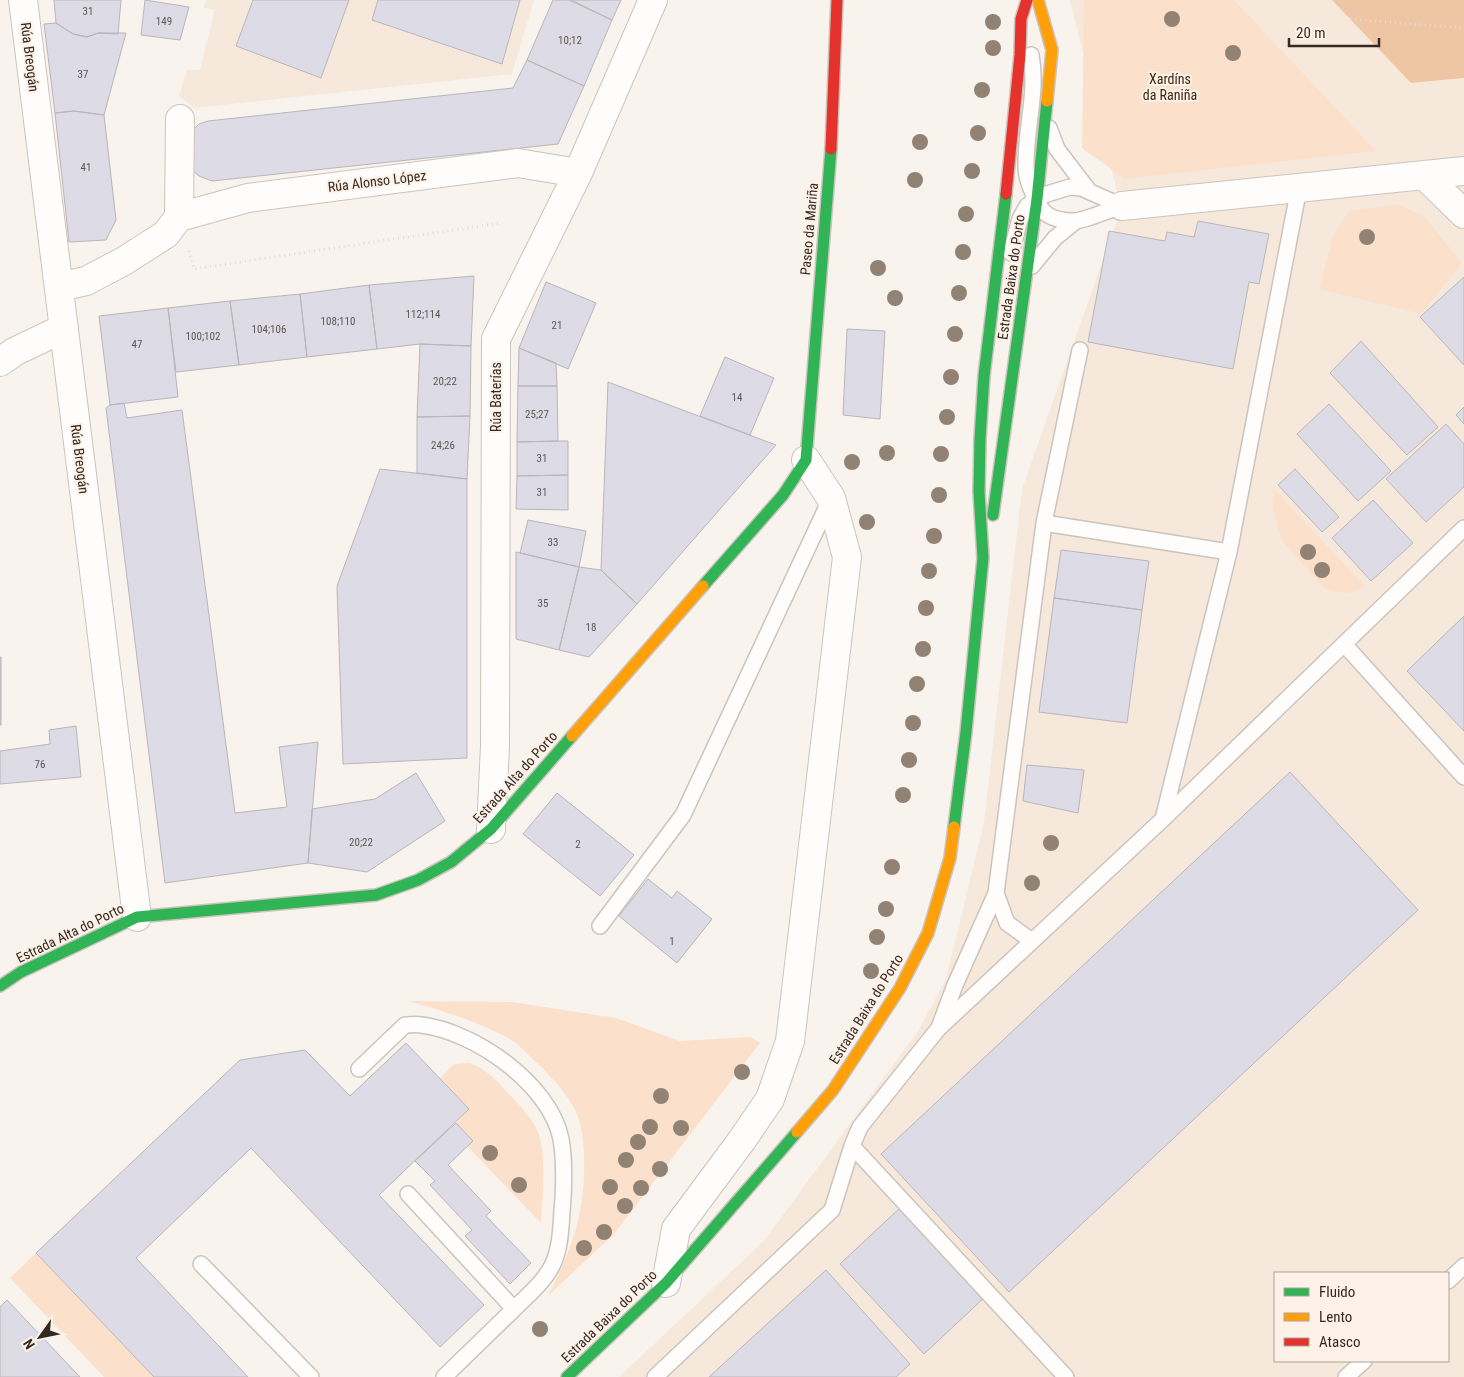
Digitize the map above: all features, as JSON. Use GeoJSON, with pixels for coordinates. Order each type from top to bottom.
{"type":"FeatureCollection","features":[{"type":"Feature","properties":{"kind":"main road","name":"Paseo da Mariña"},"geometry":{"type":"LineString","coordinates":[[806,460],[832,139],[837,0]]}},
{"type":"Feature","properties":{"kind":"main road","name":"Estrada Baixa do Porto"},"geometry":{"type":"LineString","coordinates":[[983,558],[979,492],[980,438],[986,360],[1004,214],[1020,55],[1021,19],[1027,0]]}},
{"type":"Feature","properties":{"kind":"main road","name":"Estrada Baixa do Porto"},"geometry":{"type":"LineString","coordinates":[[567,1377],[666,1283],[833,1090],[900,988],[928,933],[950,858],[966,732],[983,558],[999,475],[1037,199],[1052,50],[1038,0]]}},
{"type":"Feature","properties":{"kind":"main road","name":"Estrada Alta do Porto"},"geometry":{"type":"LineString","coordinates":[[0,986],[22,972],[72,947],[137,918],[376,895],[418,880],[451,862],[491,829],[783,494],[806,460]]}},
{"type":"Feature","properties":{"kind":"street","name":"Rúa Breogán"},"geometry":{"type":"LineString","coordinates":[[22,0],[137,918]]}},
{"type":"Feature","properties":{"kind":"street","name":"Rúa Baterías"},"geometry":{"type":"LineString","coordinates":[[491,829],[495,746],[496,339],[578,173],[653,0]]}},
{"type":"Feature","properties":{"kind":"street"},"geometry":{"type":"LineString","coordinates":[[59,287],[86,281],[124,260],[166,234],[179,217],[180,119]]}},
{"type":"Feature","properties":{"kind":"street","name":"Rúa Alonso López"},"geometry":{"type":"LineString","coordinates":[[179,217],[248,198],[518,163],[578,173]]}},
{"type":"Feature","properties":{"kind":"street"},"geometry":{"type":"LineString","coordinates":[[1122,206],[1464,171]]}},
{"type":"Feature","properties":{"kind":"street"},"geometry":{"type":"LineString","coordinates":[[1424,176],[1464,214]]}},
{"type":"Feature","properties":{"kind":"street"},"geometry":{"type":"LineString","coordinates":[[0,362],[14,352],[64,328]]}},
{"type":"Feature","properties":{"kind":"street"},"geometry":{"type":"LineString","coordinates":[[666,1283],[676,1230],[770,1099],[790,1041],[846,557],[831,498],[806,460]]}},
{"type":"Feature","properties":{"kind":"lane"},"geometry":{"type":"LineString","coordinates":[[1021,19],[1031,59],[1032,76],[1026,168],[1029,184],[1042,209],[1048,215],[1058,220],[1076,221]]}},
{"type":"Feature","properties":{"kind":"lane"},"geometry":{"type":"LineString","coordinates":[[1045,118],[1057,149],[1089,191]]}},
{"type":"Feature","properties":{"kind":"lane"},"geometry":{"type":"LineString","coordinates":[[986,360],[999,330],[1013,245],[1020,219],[1027,206],[1047,194],[1070,187],[1081,188],[1122,206]]}},
{"type":"Feature","properties":{"kind":"lane"},"geometry":{"type":"LineString","coordinates":[[1163,819],[1229,552],[1299,188]]}},
{"type":"Feature","properties":{"kind":"lane"},"geometry":{"type":"LineString","coordinates":[[1027,274],[1040,254],[1054,238],[1076,221],[1122,206]]}},
{"type":"Feature","properties":{"kind":"lane"},"geometry":{"type":"LineString","coordinates":[[938,1029],[955,985],[996,893],[1044,523],[1080,350]]}},
{"type":"Feature","properties":{"kind":"lane"},"geometry":{"type":"LineString","coordinates":[[600,926],[683,815],[831,498]]}},
{"type":"Feature","properties":{"kind":"lane"},"geometry":{"type":"LineString","coordinates":[[1044,523],[1229,552]]}},
{"type":"Feature","properties":{"kind":"lane"},"geometry":{"type":"LineString","coordinates":[[655,1377],[832,1210],[852,1146],[860,1128],[938,1029],[1163,819],[1464,528]]}},
{"type":"Feature","properties":{"kind":"lane"},"geometry":{"type":"LineString","coordinates":[[1344,644],[1464,777]]}},
{"type":"Feature","properties":{"kind":"lane"},"geometry":{"type":"LineString","coordinates":[[996,893],[1007,923],[1032,942]]}},
{"type":"Feature","properties":{"kind":"lane"},"geometry":{"type":"LineString","coordinates":[[358,1069],[405,1025],[420,1025],[444,1030],[472,1042],[500,1058],[520,1074],[537,1093],[553,1116],[561,1138],[563,1197],[557,1254],[551,1267],[541,1281],[514,1309],[444,1377]]}},
{"type":"Feature","properties":{"kind":"lane"},"geometry":{"type":"LineString","coordinates":[[852,1146],[1066,1377]]}},
{"type":"Feature","properties":{"kind":"lane"},"geometry":{"type":"LineString","coordinates":[[408,1194],[514,1309]]}},
{"type":"Feature","properties":{"kind":"lane"},"geometry":{"type":"LineString","coordinates":[[201,1264],[311,1377]]}},
{"type":"Feature","properties":{"kind":"lane"},"geometry":{"type":"LineString","coordinates":[[1449,1280],[1464,1266]]}},
{"type":"Feature","properties":{"kind":"lane"},"geometry":{"type":"LineString","coordinates":[[1346,1377],[1363,1362]]}},
{"type":"Feature","properties":{"kind":"path"},"geometry":{"type":"LineString","coordinates":[[1350,19],[1464,28]]}},
{"type":"Feature","properties":{"kind":"path"},"geometry":{"type":"LineString","coordinates":[[179,217],[194,269],[500,223]]}},
{"type":"Feature","properties":{"kind":"shaded area"},"geometry":{"type":"Polygon","coordinates":[[[206,0],[534,0],[512,74],[194,108],[179,96],[187,70],[200,70],[215,10],[204,8],[206,0]]]}},
{"type":"Feature","properties":{"kind":"shaded area"},"geometry":{"type":"Polygon","coordinates":[[[1070,0],[1332,0],[1411,83],[1464,78],[1464,1377],[619,1377],[764,1241],[918,1031],[946,979],[984,822],[1022,489],[1122,206],[1070,0]]]}},
{"type":"Feature","properties":{"kind":"shaded area"},"geometry":{"type":"Polygon","coordinates":[[[1332,0],[1464,0],[1464,78],[1411,83],[1332,0]]]}},
{"type":"Feature","properties":{"kind":"green space","name":"Xardíns da Raniña"},"geometry":{"type":"Polygon","coordinates":[[[1084,0],[1234,0],[1376,151],[1125,179],[1082,148],[1084,0]]]}},
{"type":"Feature","properties":{"kind":"green space"},"geometry":{"type":"Polygon","coordinates":[[[1398,204],[1424,216],[1462,263],[1421,314],[1319,289],[1333,235],[1349,211],[1398,204]]]}},
{"type":"Feature","properties":{"kind":"green space"},"geometry":{"type":"Polygon","coordinates":[[[1274,489],[1365,586],[1351,593],[1336,592],[1323,587],[1283,542],[1277,527],[1273,504],[1274,489]]]}},
{"type":"Feature","properties":{"kind":"green space"},"geometry":{"type":"Polygon","coordinates":[[[408,1001],[512,1002],[616,1018],[680,1041],[751,1037],[760,1043],[614,1234],[548,1296],[571,1244],[583,1193],[583,1143],[581,1126],[575,1110],[553,1079],[512,1040],[472,1021],[408,1001]]]}},
{"type":"Feature","properties":{"kind":"green space"},"geometry":{"type":"Polygon","coordinates":[[[470,1063],[494,1078],[521,1107],[534,1124],[539,1135],[544,1172],[541,1223],[468,1147],[473,1141],[456,1123],[469,1109],[440,1078],[454,1064],[470,1063]]]}},
{"type":"Feature","properties":{"kind":"green space"},"geometry":{"type":"Polygon","coordinates":[[[36,1253],[154,1377],[104,1377],[10,1278],[36,1253]]]}},
{"type":"Feature","properties":{"kind":"building"},"geometry":{"type":"Polygon","coordinates":[[[54,0],[121,0],[118,34],[98,33],[87,37],[73,34],[56,23],[54,0]]]}},
{"type":"Feature","properties":{"kind":"building"},"geometry":{"type":"Polygon","coordinates":[[[145,0],[189,7],[180,40],[141,35],[145,0]]]}},
{"type":"Feature","properties":{"kind":"building"},"geometry":{"type":"Polygon","coordinates":[[[253,0],[349,0],[321,78],[236,46],[253,0]]]}},
{"type":"Feature","properties":{"kind":"building"},"geometry":{"type":"Polygon","coordinates":[[[378,0],[520,0],[502,64],[372,20],[378,0]]]}},
{"type":"Feature","properties":{"kind":"building"},"geometry":{"type":"Polygon","coordinates":[[[553,0],[569,0],[612,20],[584,86],[527,60],[553,0]]]}},
{"type":"Feature","properties":{"kind":"building"},"geometry":{"type":"Polygon","coordinates":[[[571,0],[621,0],[612,20],[571,0]]]}},
{"type":"Feature","properties":{"kind":"building"},"geometry":{"type":"Polygon","coordinates":[[[56,23],[73,34],[87,37],[98,33],[126,33],[104,115],[74,111],[55,113],[44,24],[56,23]]]}},
{"type":"Feature","properties":{"kind":"building"},"geometry":{"type":"Polygon","coordinates":[[[527,60],[584,86],[558,144],[212,181],[199,176],[191,169],[192,131],[199,124],[208,121],[513,88],[527,60]]]}},
{"type":"Feature","properties":{"kind":"building"},"geometry":{"type":"Polygon","coordinates":[[[74,111],[104,115],[116,220],[106,240],[69,242],[55,113],[74,111]]]}},
{"type":"Feature","properties":{"kind":"building"},"geometry":{"type":"Polygon","coordinates":[[[1198,221],[1269,234],[1259,284],[1249,282],[1233,369],[1088,342],[1109,231],[1165,241],[1167,232],[1194,237],[1198,221]]]}},
{"type":"Feature","properties":{"kind":"building"},"geometry":{"type":"Polygon","coordinates":[[[474,276],[471,346],[420,344],[377,349],[369,285],[474,276]]]}},
{"type":"Feature","properties":{"kind":"building"},"geometry":{"type":"Polygon","coordinates":[[[1464,277],[1464,365],[1420,317],[1464,277]]]}},
{"type":"Feature","properties":{"kind":"building"},"geometry":{"type":"Polygon","coordinates":[[[546,282],[596,303],[568,369],[519,348],[546,282]]]}},
{"type":"Feature","properties":{"kind":"building"},"geometry":{"type":"Polygon","coordinates":[[[369,285],[377,349],[307,357],[300,294],[369,285]]]}},
{"type":"Feature","properties":{"kind":"building"},"geometry":{"type":"Polygon","coordinates":[[[300,294],[307,357],[239,365],[230,301],[300,294]]]}},
{"type":"Feature","properties":{"kind":"building"},"geometry":{"type":"Polygon","coordinates":[[[230,301],[239,365],[176,372],[168,308],[230,301]]]}},
{"type":"Feature","properties":{"kind":"building"},"geometry":{"type":"Polygon","coordinates":[[[168,308],[178,397],[110,405],[99,316],[168,308]]]}},
{"type":"Feature","properties":{"kind":"building"},"geometry":{"type":"Polygon","coordinates":[[[847,329],[885,331],[880,419],[843,415],[847,329]]]}},
{"type":"Feature","properties":{"kind":"building"},"geometry":{"type":"Polygon","coordinates":[[[1361,341],[1438,427],[1407,455],[1330,373],[1361,341]]]}},
{"type":"Feature","properties":{"kind":"building"},"geometry":{"type":"Polygon","coordinates":[[[420,344],[471,346],[470,416],[417,417],[420,344]]]}},
{"type":"Feature","properties":{"kind":"building"},"geometry":{"type":"Polygon","coordinates":[[[519,348],[556,363],[557,386],[518,386],[519,348]]]}},
{"type":"Feature","properties":{"kind":"building"},"geometry":{"type":"Polygon","coordinates":[[[725,357],[774,378],[750,435],[700,416],[725,357]]]}},
{"type":"Feature","properties":{"kind":"building"},"geometry":{"type":"Polygon","coordinates":[[[608,382],[776,445],[637,604],[601,570],[608,382]]]}},
{"type":"Feature","properties":{"kind":"building"},"geometry":{"type":"Polygon","coordinates":[[[518,386],[557,386],[558,441],[517,442],[518,386]]]}},
{"type":"Feature","properties":{"kind":"building"},"geometry":{"type":"Polygon","coordinates":[[[124,403],[127,418],[182,410],[235,813],[287,807],[279,747],[318,742],[308,863],[165,883],[106,408],[110,405],[124,403]]]}},
{"type":"Feature","properties":{"kind":"building"},"geometry":{"type":"Polygon","coordinates":[[[1329,404],[1391,471],[1358,501],[1297,434],[1329,404]]]}},
{"type":"Feature","properties":{"kind":"building"},"geometry":{"type":"Polygon","coordinates":[[[1464,407],[1464,424],[1456,415],[1464,407]]]}},
{"type":"Feature","properties":{"kind":"building"},"geometry":{"type":"Polygon","coordinates":[[[470,416],[467,479],[417,473],[417,417],[470,416]]]}},
{"type":"Feature","properties":{"kind":"building"},"geometry":{"type":"Polygon","coordinates":[[[1446,424],[1464,444],[1464,487],[1426,522],[1386,479],[1446,424]]]}},
{"type":"Feature","properties":{"kind":"building"},"geometry":{"type":"Polygon","coordinates":[[[568,441],[568,475],[517,476],[517,442],[568,441]]]}},
{"type":"Feature","properties":{"kind":"building"},"geometry":{"type":"Polygon","coordinates":[[[380,469],[467,479],[467,758],[343,764],[337,586],[380,469]]]}},
{"type":"Feature","properties":{"kind":"building"},"geometry":{"type":"Polygon","coordinates":[[[1295,469],[1339,517],[1322,532],[1278,485],[1295,469]]]}},
{"type":"Feature","properties":{"kind":"building"},"geometry":{"type":"Polygon","coordinates":[[[568,475],[568,510],[516,509],[517,476],[568,475]]]}},
{"type":"Feature","properties":{"kind":"building"},"geometry":{"type":"Polygon","coordinates":[[[1373,500],[1413,543],[1371,581],[1332,538],[1373,500]]]}},
{"type":"Feature","properties":{"kind":"building"},"geometry":{"type":"Polygon","coordinates":[[[528,520],[586,531],[579,567],[520,553],[528,520]]]}},
{"type":"Feature","properties":{"kind":"building"},"geometry":{"type":"Polygon","coordinates":[[[1061,550],[1149,561],[1142,610],[1054,598],[1061,550]]]}},
{"type":"Feature","properties":{"kind":"building"},"geometry":{"type":"Polygon","coordinates":[[[516,552],[579,567],[559,650],[516,639],[516,552]]]}},
{"type":"Feature","properties":{"kind":"building"},"geometry":{"type":"Polygon","coordinates":[[[579,567],[601,570],[637,604],[589,657],[559,650],[579,567]]]}},
{"type":"Feature","properties":{"kind":"building"},"geometry":{"type":"Polygon","coordinates":[[[1054,598],[1142,610],[1127,723],[1039,712],[1054,598]]]}},
{"type":"Feature","properties":{"kind":"building"},"geometry":{"type":"Polygon","coordinates":[[[1464,616],[1464,731],[1407,671],[1464,616]]]}},
{"type":"Feature","properties":{"kind":"building"},"geometry":{"type":"Polygon","coordinates":[[[1,657],[1,725],[0,725],[1,657]]]}},
{"type":"Feature","properties":{"kind":"building"},"geometry":{"type":"Polygon","coordinates":[[[76,726],[81,777],[0,784],[0,751],[50,744],[49,730],[76,726]]]}},
{"type":"Feature","properties":{"kind":"building"},"geometry":{"type":"Polygon","coordinates":[[[1027,765],[1084,770],[1078,813],[1023,801],[1027,765]]]}},
{"type":"Feature","properties":{"kind":"building"},"geometry":{"type":"Polygon","coordinates":[[[1290,772],[1418,910],[1009,1292],[881,1154],[1290,772]]]}},
{"type":"Feature","properties":{"kind":"building"},"geometry":{"type":"Polygon","coordinates":[[[416,773],[445,821],[367,872],[308,863],[312,809],[375,799],[416,773]]]}},
{"type":"Feature","properties":{"kind":"building"},"geometry":{"type":"Polygon","coordinates":[[[557,793],[634,855],[600,896],[523,834],[557,793]]]}},
{"type":"Feature","properties":{"kind":"building"},"geometry":{"type":"Polygon","coordinates":[[[648,879],[672,898],[677,891],[712,919],[677,963],[619,916],[648,879]]]}},
{"type":"Feature","properties":{"kind":"building"},"geometry":{"type":"Polygon","coordinates":[[[406,1043],[469,1109],[379,1195],[484,1305],[440,1347],[251,1148],[136,1258],[248,1377],[154,1377],[36,1253],[240,1060],[305,1050],[350,1096],[406,1043]]]}},
{"type":"Feature","properties":{"kind":"building"},"geometry":{"type":"Polygon","coordinates":[[[456,1123],[473,1141],[448,1165],[491,1211],[486,1216],[531,1263],[510,1284],[465,1236],[472,1230],[430,1185],[435,1181],[415,1161],[456,1123]]]}},
{"type":"Feature","properties":{"kind":"building"},"geometry":{"type":"Polygon","coordinates":[[[902,1206],[986,1296],[924,1354],[840,1264],[902,1206]]]}},
{"type":"Feature","properties":{"kind":"building"},"geometry":{"type":"Polygon","coordinates":[[[826,1270],[910,1364],[896,1377],[709,1377],[826,1270]]]}},
{"type":"Feature","properties":{"kind":"building"},"geometry":{"type":"Polygon","coordinates":[[[7,1300],[80,1377],[0,1377],[0,1307],[7,1300]]]}},
{"type":"Feature","properties":{"kind":"traffic: fast"},"geometry":{"type":"LineString","coordinates":[[993,515],[1037,199],[1047,101]]}},
{"type":"Feature","properties":{"kind":"traffic: fast"},"geometry":{"type":"LineString","coordinates":[[703,586],[783,495],[806,460],[831,149]]}},
{"type":"Feature","properties":{"kind":"traffic: fast"},"geometry":{"type":"LineString","coordinates":[[954,827],[966,732],[983,558],[979,492],[984,376],[1006,194]]}},
{"type":"Feature","properties":{"kind":"traffic: fast"},"geometry":{"type":"LineString","coordinates":[[0,986],[21,972],[137,917],[376,895],[418,880],[451,862],[491,829],[572,736]]}},
{"type":"Feature","properties":{"kind":"traffic: fast"},"geometry":{"type":"LineString","coordinates":[[567,1377],[666,1283],[797,1132]]}},
{"type":"Feature","properties":{"kind":"traffic: slow"},"geometry":{"type":"LineString","coordinates":[[1038,0],[1052,50],[1047,101]]}},
{"type":"Feature","properties":{"kind":"traffic: slow"},"geometry":{"type":"LineString","coordinates":[[572,736],[703,586]]}},
{"type":"Feature","properties":{"kind":"traffic: slow"},"geometry":{"type":"LineString","coordinates":[[797,1132],[833,1090],[900,988],[928,933],[950,858],[954,827]]}},
{"type":"Feature","properties":{"kind":"traffic: jam"},"geometry":{"type":"LineString","coordinates":[[831,149],[837,0]]}},
{"type":"Feature","properties":{"kind":"traffic: jam"},"geometry":{"type":"LineString","coordinates":[[1006,194],[1020,55],[1021,19],[1027,0]]}}]}
